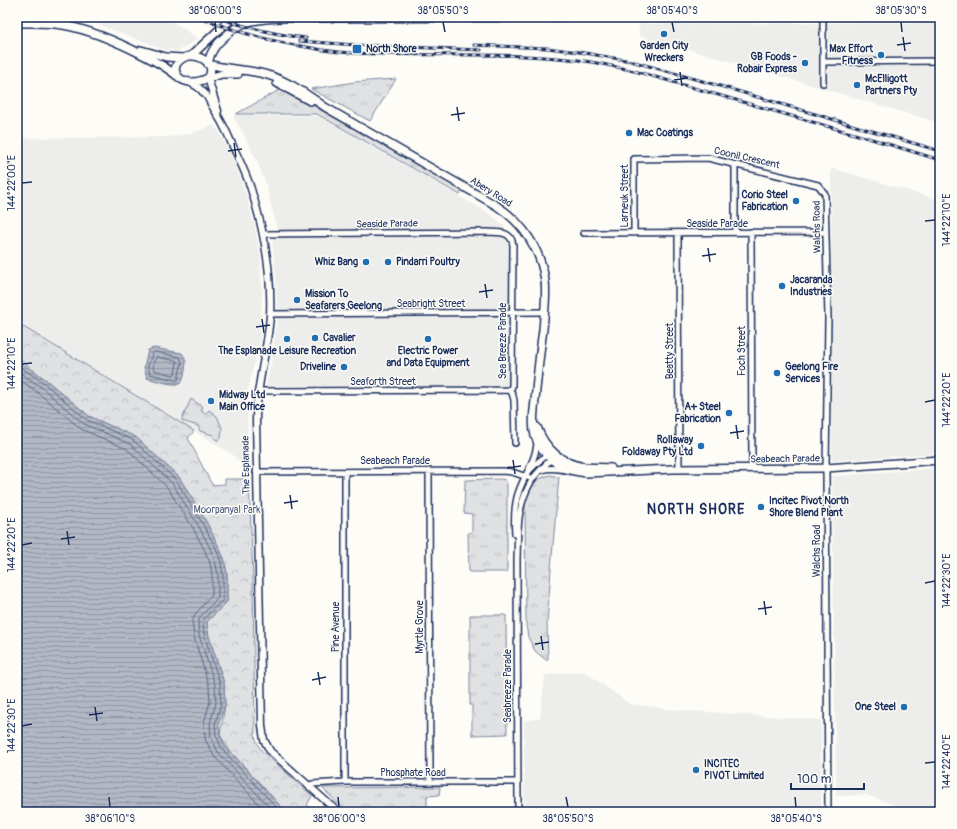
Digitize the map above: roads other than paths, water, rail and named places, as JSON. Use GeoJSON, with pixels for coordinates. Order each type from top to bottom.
{"type":"FeatureCollection","features":[{"type":"Feature","properties":{"kind":"main road"},"geometry":{"type":"LineString","coordinates":[[177,76],[176,66],[179,60],[192,55],[226,24],[236,17],[245,20],[256,20],[285,18],[562,17]]}},
{"type":"Feature","properties":{"kind":"main road"},"geometry":{"type":"LineString","coordinates":[[209,64],[212,51],[216,45],[245,20]]}},
{"type":"Feature","properties":{"kind":"main road"},"geometry":{"type":"LineString","coordinates":[[17,23],[62,24],[97,34],[127,46],[163,65],[182,80],[191,83],[199,82],[208,78],[211,70],[209,64],[199,56],[192,55]]}},
{"type":"Feature","properties":{"kind":"main road"},"geometry":{"type":"LineString","coordinates":[[127,46],[166,57],[183,58]]}},
{"type":"Feature","properties":{"kind":"main road","name":"Abery Road"},"geometry":{"type":"LineString","coordinates":[[209,64],[220,67],[254,71],[271,76],[304,92],[325,107],[485,199],[512,217],[526,234],[538,256],[545,281],[545,300],[534,412],[534,427],[537,440],[550,455]]}},
{"type":"Feature","properties":{"kind":"main road","name":"Abery Road"},"geometry":{"type":"LineString","coordinates":[[208,78],[220,74],[230,73],[256,76],[275,82],[300,96],[325,107]]}},
{"type":"Feature","properties":{"kind":"main road","name":"Seabeach Parade"},"geometry":{"type":"LineString","coordinates":[[534,412],[540,435],[548,447],[550,455],[565,468],[576,471],[597,473],[631,470],[826,468],[940,460]]}},
{"type":"Feature","properties":{"kind":"main road","name":"Seabeach Parade"},"geometry":{"type":"LineString","coordinates":[[550,455],[575,465],[631,470]]}},
{"type":"Feature","properties":{"kind":"street"},"geometry":{"type":"LineString","coordinates":[[823,17],[823,83]]}},
{"type":"Feature","properties":{"kind":"street"},"geometry":{"type":"LineString","coordinates":[[823,62],[940,61]]}},
{"type":"Feature","properties":{"kind":"street","name":"The Esplanade"},"geometry":{"type":"LineString","coordinates":[[208,78],[220,119]]}},
{"type":"Feature","properties":{"kind":"street","name":"The Esplanade"},"geometry":{"type":"LineString","coordinates":[[191,83],[205,94],[220,119],[242,165],[251,188],[267,255],[270,314],[256,415],[262,726],[264,740],[270,751],[338,812]]}},
{"type":"Feature","properties":{"kind":"street","name":"Coonil Crescent"},"geometry":{"type":"LineString","coordinates":[[634,159],[708,158],[818,185],[825,194]]}},
{"type":"Feature","properties":{"kind":"street","name":"Larneuk Street"},"geometry":{"type":"LineString","coordinates":[[634,159],[634,233]]}},
{"type":"Feature","properties":{"kind":"street"},"geometry":{"type":"LineString","coordinates":[[735,165],[735,232]]}},
{"type":"Feature","properties":{"kind":"street","name":"Walchs Road"},"geometry":{"type":"LineString","coordinates":[[825,194],[828,318],[826,468],[828,812]]}},
{"type":"Feature","properties":{"kind":"street","name":"Seaside Parade"},"geometry":{"type":"LineString","coordinates":[[263,234],[491,232],[503,233],[510,237]]}},
{"type":"Feature","properties":{"kind":"street","name":"Foch Street"},"geometry":{"type":"LineString","coordinates":[[751,232],[752,469]]}},
{"type":"Feature","properties":{"kind":"street","name":"Seaside Parade"},"geometry":{"type":"LineString","coordinates":[[584,233],[826,232]]}},
{"type":"Feature","properties":{"kind":"street","name":"Beatty Street"},"geometry":{"type":"LineString","coordinates":[[678,233],[679,469]]}},
{"type":"Feature","properties":{"kind":"street","name":"Sea Breeze Parade"},"geometry":{"type":"LineString","coordinates":[[510,237],[512,241],[512,387],[509,390],[514,400],[516,443]]}},
{"type":"Feature","properties":{"kind":"street","name":"Seabright Street"},"geometry":{"type":"LineString","coordinates":[[270,314],[544,312]]}},
{"type":"Feature","properties":{"kind":"street","name":"Seaforth Street"},"geometry":{"type":"LineString","coordinates":[[258,392],[509,390]]}},
{"type":"Feature","properties":{"kind":"street","name":"Seabreeze Parade"},"geometry":{"type":"LineString","coordinates":[[517,560],[514,526],[517,496],[535,453],[537,440]]}},
{"type":"Feature","properties":{"kind":"street","name":"Seabreeze Parade"},"geometry":{"type":"LineString","coordinates":[[525,476],[538,462],[550,455]]}},
{"type":"Feature","properties":{"kind":"street","name":"Seabreeze Parade"},"geometry":{"type":"LineString","coordinates":[[518,812],[517,560],[520,509],[523,499],[533,479],[550,455]]}},
{"type":"Feature","properties":{"kind":"street"},"geometry":{"type":"LineString","coordinates":[[538,473],[552,468],[576,471]]}},
{"type":"Feature","properties":{"kind":"street","name":"Seabeach Parade"},"geometry":{"type":"LineString","coordinates":[[256,472],[504,471],[533,479]]}},
{"type":"Feature","properties":{"kind":"street","name":"Pine Avenue"},"geometry":{"type":"LineString","coordinates":[[345,472],[345,782]]}},
{"type":"Feature","properties":{"kind":"street","name":"Myrtle Grove"},"geometry":{"type":"LineString","coordinates":[[429,472],[430,782]]}},
{"type":"Feature","properties":{"kind":"street","name":"Phosphate Road"},"geometry":{"type":"LineString","coordinates":[[309,786],[312,784],[345,782],[518,782]]}},
{"type":"Feature","properties":{"kind":"water"},"geometry":{"type":"Polygon","coordinates":[[[154,348],[182,353],[186,363],[184,377],[181,383],[170,384],[147,378],[144,367],[148,350],[154,348]]]}},
{"type":"Feature","properties":{"kind":"water"},"geometry":{"type":"Polygon","coordinates":[[[17,360],[45,379],[89,416],[136,437],[179,477],[206,521],[224,559],[227,573],[227,602],[207,622],[208,633],[224,683],[225,705],[219,724],[220,735],[225,746],[286,812],[17,812],[17,360]]]}},
{"type":"Feature","properties":{"kind":"railway"},"geometry":{"type":"LineString","coordinates":[[199,17],[255,36],[283,43],[339,52],[399,55],[489,55],[548,57],[601,64],[638,72],[940,160]]}},
{"type":"Feature","properties":{"kind":"railway"},"geometry":{"type":"LineString","coordinates":[[216,17],[261,30],[306,38]]}},
{"type":"Feature","properties":{"kind":"railway"},"geometry":{"type":"LineString","coordinates":[[299,41],[481,50]]}},
{"type":"Feature","properties":{"kind":"railway"},"geometry":{"type":"LineString","coordinates":[[474,45],[547,48],[631,61],[940,151]]}},
{"type":"Feature","properties":{"kind":"place","name":"Garden City Wreckers"},"geometry":{"type":"Point","coordinates":[664,34]}},
{"type":"Feature","properties":{"kind":"place","name":"North Shore"},"geometry":{"type":"Point","coordinates":[357,49]}},
{"type":"Feature","properties":{"kind":"place","name":"Max Effort Fitness"},"geometry":{"type":"Point","coordinates":[881,55]}},
{"type":"Feature","properties":{"kind":"place","name":"GB Foods - Robair Express"},"geometry":{"type":"Point","coordinates":[805,63]}},
{"type":"Feature","properties":{"kind":"place","name":"McElligott Partners Pty"},"geometry":{"type":"Point","coordinates":[857,85]}},
{"type":"Feature","properties":{"kind":"place","name":"Mac Coatings"},"geometry":{"type":"Point","coordinates":[629,133]}},
{"type":"Feature","properties":{"kind":"place","name":"Corio Steel Fabrication"},"geometry":{"type":"Point","coordinates":[796,201]}},
{"type":"Feature","properties":{"kind":"place","name":"Whiz Bang"},"geometry":{"type":"Point","coordinates":[366,262]}},
{"type":"Feature","properties":{"kind":"place","name":"Pindarri Poultry"},"geometry":{"type":"Point","coordinates":[388,262]}},
{"type":"Feature","properties":{"kind":"place","name":"Jacaranda Industries"},"geometry":{"type":"Point","coordinates":[782,286]}},
{"type":"Feature","properties":{"kind":"place","name":"Mission To Seafarers Geelong"},"geometry":{"type":"Point","coordinates":[297,300]}},
{"type":"Feature","properties":{"kind":"place","name":"Cavalier"},"geometry":{"type":"Point","coordinates":[315,338]}},
{"type":"Feature","properties":{"kind":"place","name":"The Esplanade Leisure Recreation"},"geometry":{"type":"Point","coordinates":[287,339]}},
{"type":"Feature","properties":{"kind":"place","name":"Electric Power and Data Equipment"},"geometry":{"type":"Point","coordinates":[428,339]}},
{"type":"Feature","properties":{"kind":"place","name":"Driveline"},"geometry":{"type":"Point","coordinates":[344,367]}},
{"type":"Feature","properties":{"kind":"place","name":"Geelong Fire Services"},"geometry":{"type":"Point","coordinates":[777,373]}},
{"type":"Feature","properties":{"kind":"place","name":"Midway Ltd Main Office"},"geometry":{"type":"Point","coordinates":[211,401]}},
{"type":"Feature","properties":{"kind":"place","name":"A+ Steel Fabrication"},"geometry":{"type":"Point","coordinates":[729,413]}},
{"type":"Feature","properties":{"kind":"place","name":"Rollaway Foldaway Pty Ltd"},"geometry":{"type":"Point","coordinates":[701,446]}},
{"type":"Feature","properties":{"kind":"place","name":"Incitec Pivot North Shore Blend Plant"},"geometry":{"type":"Point","coordinates":[761,507]}},
{"type":"Feature","properties":{"kind":"place","name":"One Steel"},"geometry":{"type":"Point","coordinates":[904,707]}},
{"type":"Feature","properties":{"kind":"place","name":"INCITEC PIVOT Limited"},"geometry":{"type":"Point","coordinates":[696,770]}},
{"type":"Feature","properties":{"kind":"district","name":"NORTH SHORE"},"geometry":{"type":"Point","coordinates":[696,509]}},
{"type":"Feature","properties":{"kind":"park label","name":"Moorpanyal Park"},"geometry":{"type":"Point","coordinates":[227,510]}}]}
